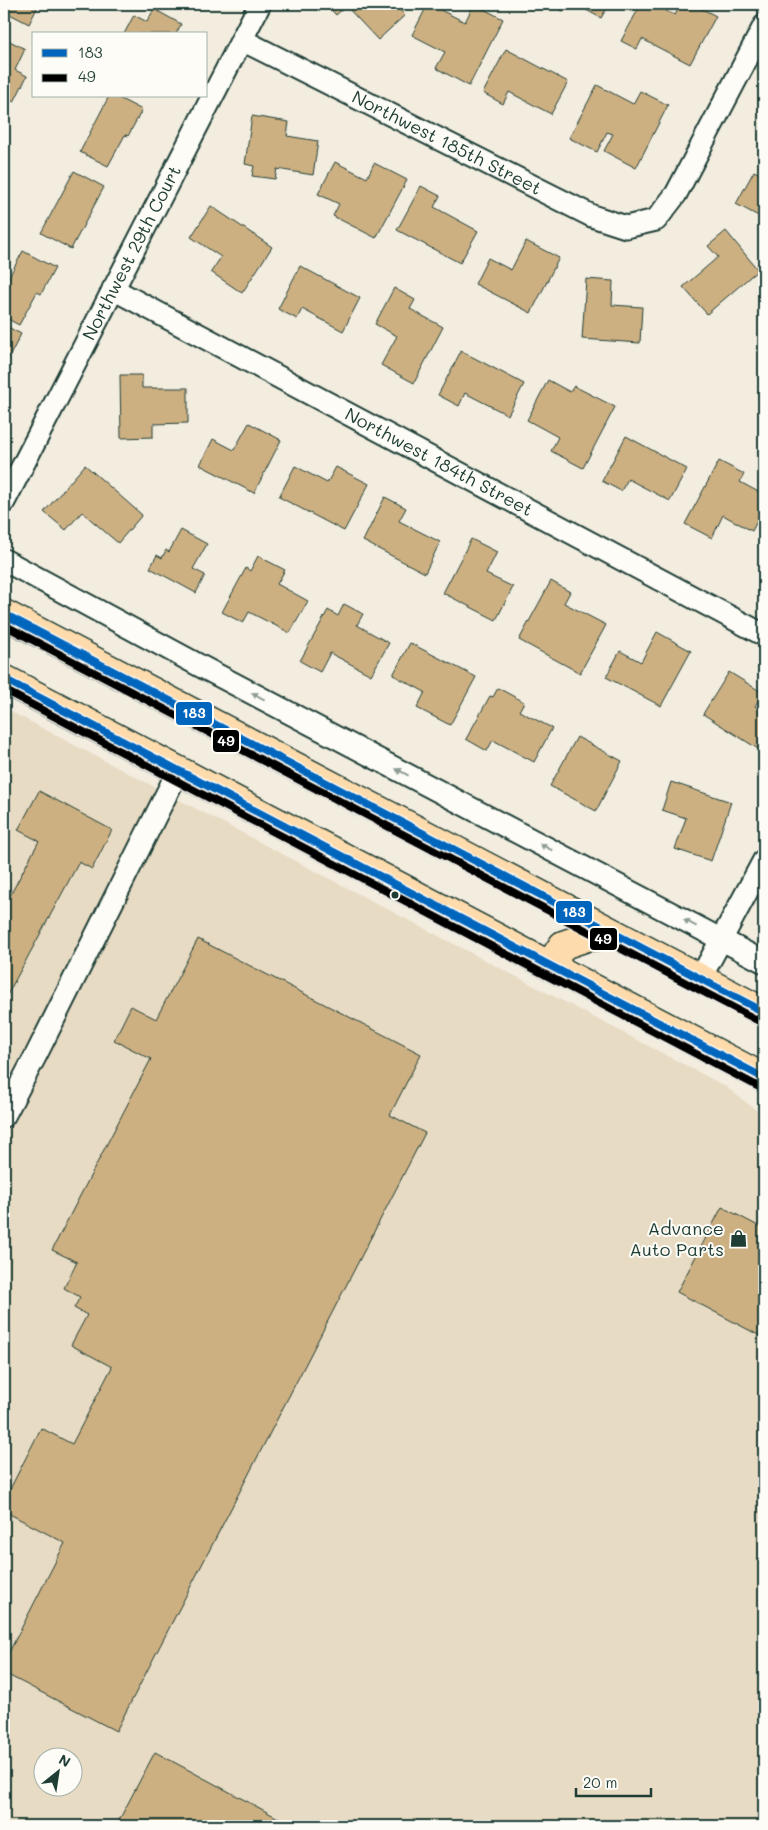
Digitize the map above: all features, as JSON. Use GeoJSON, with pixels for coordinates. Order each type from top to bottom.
{"type":"FeatureCollection","features":[{"type":"Feature","properties":{"kind":"main road"},"geometry":{"type":"LineString","coordinates":[[4,614],[764,1012]]}},
{"type":"Feature","properties":{"kind":"main road"},"geometry":{"type":"LineString","coordinates":[[4,679],[764,1078]]}},
{"type":"Feature","properties":{"kind":"main road"},"geometry":{"type":"LineString","coordinates":[[550,965],[564,945],[587,937],[615,934]]}},
{"type":"Feature","properties":{"kind":"street","name":"Northwest 29th Court"},"geometry":{"type":"LineString","coordinates":[[4,502],[260,4]]}},
{"type":"Feature","properties":{"kind":"street","name":"Northwest 185th Street"},"geometry":{"type":"LineString","coordinates":[[242,40],[592,216],[626,227],[656,220],[676,194],[764,26]]}},
{"type":"Feature","properties":{"kind":"street","name":"Northwest 184th Street"},"geometry":{"type":"LineString","coordinates":[[113,289],[764,635]]}},
{"type":"Feature","properties":{"kind":"street"},"geometry":{"type":"LineString","coordinates":[[4,560],[764,962]]}},
{"type":"Feature","properties":{"kind":"street"},"geometry":{"type":"LineString","coordinates":[[4,1116],[36,1056],[178,771]]}},
{"type":"Feature","properties":{"kind":"street"},"geometry":{"type":"LineString","coordinates":[[700,980],[764,860]]}},
{"type":"Feature","properties":{"kind":"shaded area"},"geometry":{"type":"Polygon","coordinates":[[[4,708],[725,1086],[764,1116],[764,1826],[4,1826],[4,708]]]}},
{"type":"Feature","properties":{"kind":"building"},"geometry":{"type":"Polygon","coordinates":[[[4,4],[39,4],[29,24],[4,11],[4,4]]]}},
{"type":"Feature","properties":{"kind":"building"},"geometry":{"type":"Polygon","coordinates":[[[326,4],[394,4],[405,15],[378,40],[346,6],[336,15],[326,4]]]}},
{"type":"Feature","properties":{"kind":"building"},"geometry":{"type":"Polygon","coordinates":[[[428,4],[465,22],[474,4],[503,19],[469,86],[436,68],[445,52],[412,35],[428,4]]]}},
{"type":"Feature","properties":{"kind":"building"},"geometry":{"type":"Polygon","coordinates":[[[549,4],[567,4],[563,11],[549,4]]]}},
{"type":"Feature","properties":{"kind":"building"},"geometry":{"type":"Polygon","coordinates":[[[575,4],[609,4],[601,18],[575,4]]]}},
{"type":"Feature","properties":{"kind":"building"},"geometry":{"type":"Polygon","coordinates":[[[641,4],[669,4],[666,11],[675,15],[681,4],[693,4],[716,16],[690,64],[642,39],[637,49],[621,41],[641,4]]]}},
{"type":"Feature","properties":{"kind":"building"},"geometry":{"type":"Polygon","coordinates":[[[154,9],[181,24],[177,32],[125,32],[134,15],[147,22],[154,9]]]}},
{"type":"Feature","properties":{"kind":"building"},"geometry":{"type":"Polygon","coordinates":[[[4,38],[25,49],[15,70],[27,76],[14,102],[4,97],[4,38]]]}},
{"type":"Feature","properties":{"kind":"building"},"geometry":{"type":"Polygon","coordinates":[[[506,49],[568,82],[551,114],[509,92],[503,104],[483,93],[506,49]]]}},
{"type":"Feature","properties":{"kind":"building"},"geometry":{"type":"Polygon","coordinates":[[[597,85],[633,104],[640,91],[668,105],[636,168],[604,151],[613,134],[607,132],[597,152],[569,138],[597,85]]]}},
{"type":"Feature","properties":{"kind":"building"},"geometry":{"type":"Polygon","coordinates":[[[108,98],[119,98],[142,110],[128,136],[125,135],[108,166],[80,152],[108,98]]]}},
{"type":"Feature","properties":{"kind":"building"},"geometry":{"type":"Polygon","coordinates":[[[252,116],[289,122],[287,136],[318,141],[313,175],[277,169],[275,179],[252,176],[254,166],[245,164],[252,116]]]}},
{"type":"Feature","properties":{"kind":"building"},"geometry":{"type":"Polygon","coordinates":[[[335,162],[367,178],[374,163],[407,180],[376,238],[333,216],[339,204],[318,194],[335,162]]]}},
{"type":"Feature","properties":{"kind":"building"},"geometry":{"type":"Polygon","coordinates":[[[74,171],[104,187],[71,249],[41,233],[74,171]]]}},
{"type":"Feature","properties":{"kind":"building"},"geometry":{"type":"Polygon","coordinates":[[[754,171],[764,176],[764,219],[736,204],[754,171]]]}},
{"type":"Feature","properties":{"kind":"building"},"geometry":{"type":"Polygon","coordinates":[[[421,186],[440,196],[434,207],[478,231],[460,263],[397,230],[421,186]]]}},
{"type":"Feature","properties":{"kind":"building"},"geometry":{"type":"Polygon","coordinates":[[[211,206],[272,247],[242,293],[211,272],[221,257],[191,237],[211,206]]]}},
{"type":"Feature","properties":{"kind":"building"},"geometry":{"type":"Polygon","coordinates":[[[726,231],[758,270],[707,314],[683,287],[718,257],[708,246],[726,231]]]}},
{"type":"Feature","properties":{"kind":"building"},"geometry":{"type":"Polygon","coordinates":[[[526,241],[559,258],[531,313],[475,284],[488,258],[511,270],[526,241]]]}},
{"type":"Feature","properties":{"kind":"building"},"geometry":{"type":"Polygon","coordinates":[[[23,251],[55,268],[41,294],[37,292],[19,325],[4,317],[4,286],[23,251]]]}},
{"type":"Feature","properties":{"kind":"building"},"geometry":{"type":"Polygon","coordinates":[[[300,266],[360,298],[343,331],[302,309],[297,319],[278,309],[300,266]]]}},
{"type":"Feature","properties":{"kind":"building"},"geometry":{"type":"Polygon","coordinates":[[[586,279],[613,281],[612,305],[642,307],[640,343],[582,339],[586,279]]]}},
{"type":"Feature","properties":{"kind":"building"},"geometry":{"type":"Polygon","coordinates":[[[394,288],[415,300],[410,309],[443,327],[414,383],[381,365],[397,336],[375,324],[394,288]]]}},
{"type":"Feature","properties":{"kind":"building"},"geometry":{"type":"Polygon","coordinates":[[[4,325],[21,334],[4,367],[4,325]]]}},
{"type":"Feature","properties":{"kind":"building"},"geometry":{"type":"Polygon","coordinates":[[[461,351],[524,384],[508,415],[465,393],[459,406],[438,395],[461,351]]]}},
{"type":"Feature","properties":{"kind":"building"},"geometry":{"type":"Polygon","coordinates":[[[120,375],[142,375],[142,388],[188,388],[188,423],[153,424],[153,437],[121,438],[120,375]]]}},
{"type":"Feature","properties":{"kind":"building"},"geometry":{"type":"Polygon","coordinates":[[[548,380],[570,392],[574,386],[615,407],[583,468],[551,451],[558,437],[527,420],[548,380]]]}},
{"type":"Feature","properties":{"kind":"building"},"geometry":{"type":"Polygon","coordinates":[[[249,423],[281,440],[254,493],[200,465],[213,439],[234,450],[249,423]]]}},
{"type":"Feature","properties":{"kind":"building"},"geometry":{"type":"Polygon","coordinates":[[[626,436],[687,469],[670,501],[628,479],[621,491],[602,481],[626,436]]]}},
{"type":"Feature","properties":{"kind":"building"},"geometry":{"type":"Polygon","coordinates":[[[719,461],[744,474],[740,482],[764,495],[764,507],[752,531],[723,515],[712,538],[685,524],[719,461]]]}},
{"type":"Feature","properties":{"kind":"building"},"geometry":{"type":"Polygon","coordinates":[[[85,465],[142,515],[118,543],[82,512],[66,530],[44,512],[85,465]]]}},
{"type":"Feature","properties":{"kind":"building"},"geometry":{"type":"Polygon","coordinates":[[[295,466],[327,483],[336,467],[369,484],[344,531],[279,497],[295,466]]]}},
{"type":"Feature","properties":{"kind":"building"},"geometry":{"type":"Polygon","coordinates":[[[385,497],[406,508],[399,521],[440,542],[425,573],[363,541],[385,497]]]}},
{"type":"Feature","properties":{"kind":"building"},"geometry":{"type":"Polygon","coordinates":[[[181,530],[207,544],[193,569],[205,575],[196,593],[150,568],[157,555],[162,558],[166,550],[169,552],[181,530]]]}},
{"type":"Feature","properties":{"kind":"building"},"geometry":{"type":"Polygon","coordinates":[[[471,539],[497,552],[486,574],[513,587],[496,620],[443,593],[471,539]]]}},
{"type":"Feature","properties":{"kind":"building"},"geometry":{"type":"Polygon","coordinates":[[[258,556],[285,570],[277,584],[308,601],[290,633],[249,612],[243,623],[222,612],[246,568],[250,571],[258,556]]]}},
{"type":"Feature","properties":{"kind":"building"},"geometry":{"type":"Polygon","coordinates":[[[551,581],[570,592],[564,603],[606,625],[580,673],[519,640],[551,581]]]}},
{"type":"Feature","properties":{"kind":"building"},"geometry":{"type":"Polygon","coordinates":[[[344,604],[363,614],[357,625],[389,643],[371,675],[330,653],[320,672],[300,661],[328,610],[338,616],[344,604]]]}},
{"type":"Feature","properties":{"kind":"building"},"geometry":{"type":"Polygon","coordinates":[[[657,632],[691,651],[661,706],[606,677],[620,651],[641,662],[657,632]]]}},
{"type":"Feature","properties":{"kind":"building"},"geometry":{"type":"Polygon","coordinates":[[[410,643],[476,677],[450,725],[417,708],[425,692],[393,675],[410,643]]]}},
{"type":"Feature","properties":{"kind":"building"},"geometry":{"type":"Polygon","coordinates":[[[729,672],[763,693],[755,706],[764,712],[763,752],[703,714],[729,672]]]}},
{"type":"Feature","properties":{"kind":"building"},"geometry":{"type":"Polygon","coordinates":[[[498,688],[524,702],[519,711],[552,728],[534,762],[493,740],[487,751],[466,739],[490,696],[493,697],[498,688]]]}},
{"type":"Feature","properties":{"kind":"building"},"geometry":{"type":"Polygon","coordinates":[[[577,737],[622,761],[596,811],[550,786],[577,737]]]}},
{"type":"Feature","properties":{"kind":"building"},"geometry":{"type":"Polygon","coordinates":[[[671,782],[731,802],[711,861],[675,849],[686,818],[662,810],[671,782]]]}},
{"type":"Feature","properties":{"kind":"building"},"geometry":{"type":"Polygon","coordinates":[[[39,791],[112,830],[92,869],[79,862],[4,1001],[4,907],[39,841],[18,830],[39,791]]]}},
{"type":"Feature","properties":{"kind":"building"},"geometry":{"type":"Polygon","coordinates":[[[198,939],[421,1054],[390,1115],[425,1133],[116,1731],[4,1673],[4,1662],[65,1543],[4,1511],[4,1501],[41,1428],[72,1444],[112,1367],[71,1345],[87,1315],[74,1308],[80,1297],[64,1288],[77,1262],[52,1250],[151,1059],[114,1040],[131,1006],[156,1019],[198,939]]]}},
{"type":"Feature","properties":{"kind":"building"},"geometry":{"type":"Polygon","coordinates":[[[722,1207],[764,1229],[764,1338],[677,1292],[722,1207]]]}},
{"type":"Feature","properties":{"kind":"building"},"geometry":{"type":"Polygon","coordinates":[[[155,1752],[293,1826],[116,1826],[155,1752]]]}},
{"type":"Feature","properties":{"kind":"transit line","name":"183"},"geometry":{"type":"LineString","coordinates":[[4,614],[764,1012]]}},
{"type":"Feature","properties":{"kind":"transit line","name":"49"},"geometry":{"type":"LineString","coordinates":[[4,625],[759,1021]]}},
{"type":"Feature","properties":{"kind":"transit line","name":"183"},"geometry":{"type":"LineString","coordinates":[[4,679],[764,1078]]}},
{"type":"Feature","properties":{"kind":"transit line","name":"49"},"geometry":{"type":"LineString","coordinates":[[4,690],[759,1087]]}},
{"type":"Feature","properties":{"kind":"place","name":"Advance Auto Parts"},"geometry":{"type":"Point","coordinates":[738,1239]}}]}
